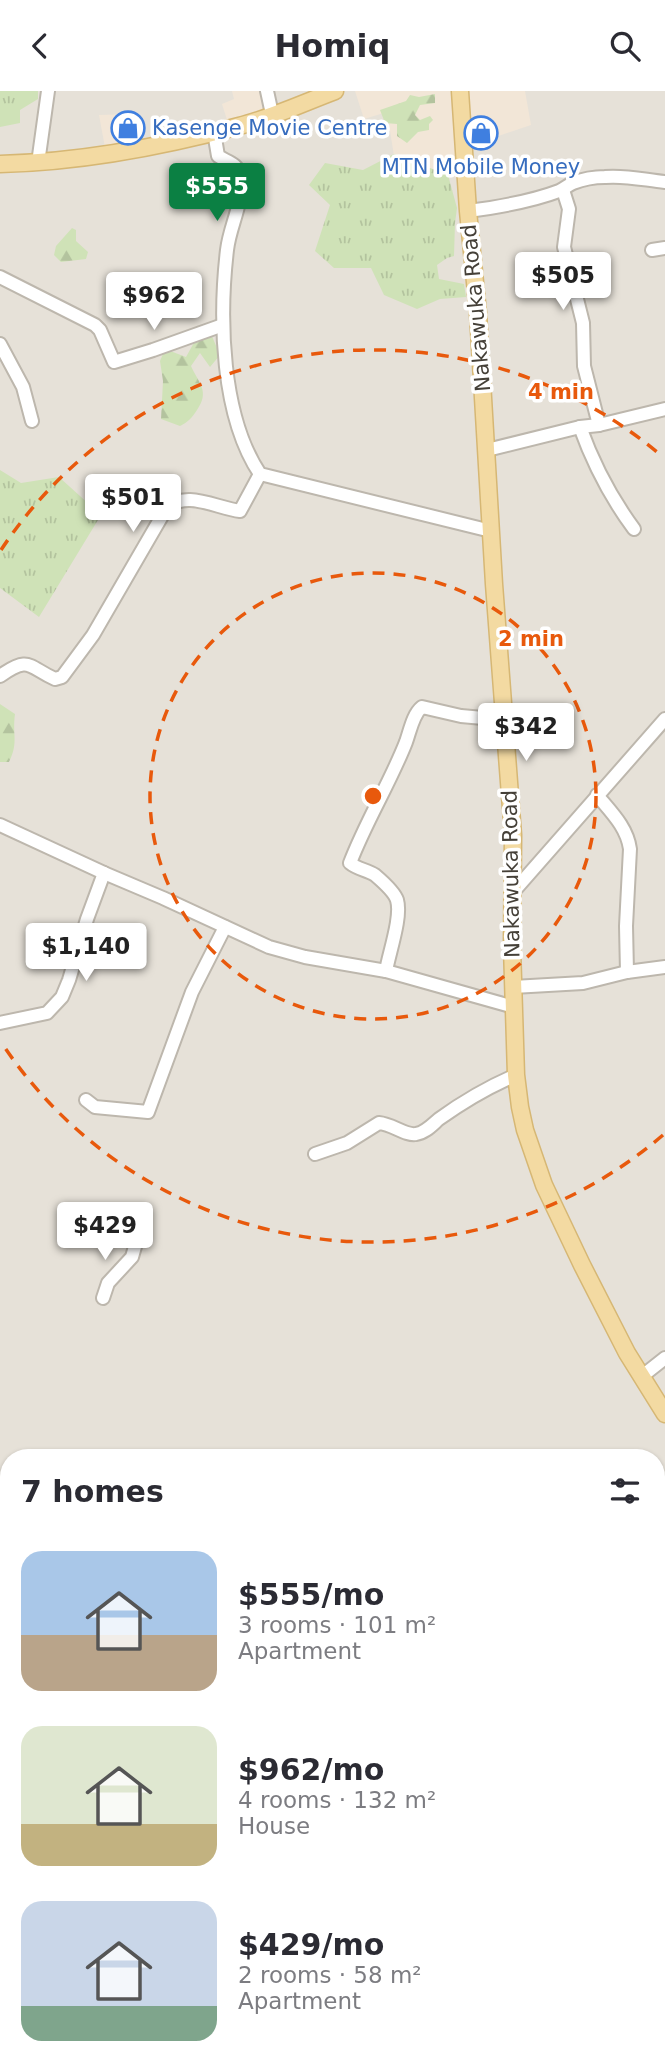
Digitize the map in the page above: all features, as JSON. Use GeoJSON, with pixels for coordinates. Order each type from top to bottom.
{"type":"FeatureCollection","features":[{"type":"Feature","properties":{"kind":"main road"},"geometry":{"type":"LineString","coordinates":[[0,164],[38,163],[102,155],[214,132],[240,126],[335,91]]}},
{"type":"Feature","properties":{"kind":"main road","name":"Nakawuka Road"},"geometry":{"type":"LineString","coordinates":[[460,91],[478,313],[513,835],[516,1075],[525,1130],[544,1185],[582,1265],[641,1377],[665,1414]]}},
{"type":"Feature","properties":{"kind":"street"},"geometry":{"type":"LineString","coordinates":[[38,163],[48,91]]}},
{"type":"Feature","properties":{"kind":"street"},"geometry":{"type":"LineString","coordinates":[[267,91],[272,114]]}},
{"type":"Feature","properties":{"kind":"street"},"geometry":{"type":"LineString","coordinates":[[214,132],[218,156],[236,166],[240,176],[239,210],[228,248],[223,324],[228,374],[238,429],[260,474],[491,531]]}},
{"type":"Feature","properties":{"kind":"street"},"geometry":{"type":"LineString","coordinates":[[468,211],[497,208],[563,190],[570,184],[605,177],[665,182]]}},
{"type":"Feature","properties":{"kind":"street"},"geometry":{"type":"LineString","coordinates":[[563,190],[569,209],[564,247],[583,323],[584,366],[599,425]]}},
{"type":"Feature","properties":{"kind":"street"},"geometry":{"type":"LineString","coordinates":[[0,277],[95,325],[100,330],[114,362],[223,324]]}},
{"type":"Feature","properties":{"kind":"street"},"geometry":{"type":"LineString","coordinates":[[0,344],[23,387],[32,421]]}},
{"type":"Feature","properties":{"kind":"street"},"geometry":{"type":"LineString","coordinates":[[486,450],[665,409]]}},
{"type":"Feature","properties":{"kind":"street"},"geometry":{"type":"LineString","coordinates":[[580,427],[588,449],[614,499],[634,529]]}},
{"type":"Feature","properties":{"kind":"street"},"geometry":{"type":"LineString","coordinates":[[0,676],[19,664],[32,666],[55,679],[62,677],[93,635],[172,502],[192,500],[240,511],[260,474]]}},
{"type":"Feature","properties":{"kind":"street"},"geometry":{"type":"LineString","coordinates":[[386,971],[398,914],[396,899],[372,873],[350,863],[364,828],[400,758],[418,709],[422,707],[461,716],[505,720]]}},
{"type":"Feature","properties":{"kind":"street"},"geometry":{"type":"LineString","coordinates":[[514,891],[665,719]]}},
{"type":"Feature","properties":{"kind":"street"},"geometry":{"type":"LineString","coordinates":[[597,795],[622,825],[628,837],[627,972]]}},
{"type":"Feature","properties":{"kind":"street"},"geometry":{"type":"LineString","coordinates":[[0,825],[269,947],[386,971],[514,1007]]}},
{"type":"Feature","properties":{"kind":"street"},"geometry":{"type":"LineString","coordinates":[[0,1023],[47,1013],[62,997],[104,873]]}},
{"type":"Feature","properties":{"kind":"street"},"geometry":{"type":"LineString","coordinates":[[86,1100],[95,1107],[148,1112],[192,992],[225,926]]}},
{"type":"Feature","properties":{"kind":"street"},"geometry":{"type":"LineString","coordinates":[[513,987],[583,982],[665,967]]}},
{"type":"Feature","properties":{"kind":"street"},"geometry":{"type":"LineString","coordinates":[[315,1154],[347,1143],[379,1123],[411,1134],[423,1132],[464,1101],[516,1075]]}},
{"type":"Feature","properties":{"kind":"street"},"geometry":{"type":"LineString","coordinates":[[103,1298],[108,1283],[132,1257],[138,1236]]}},
{"type":"Feature","properties":{"kind":"street"},"geometry":{"type":"LineString","coordinates":[[641,1377],[665,1358]]}},
{"type":"Feature","properties":{"kind":"shaded area"},"geometry":{"type":"Polygon","coordinates":[[[0,91],[665,91],[665,1449],[0,1449],[0,91]]]}},
{"type":"Feature","properties":{"kind":"shaded area"},"geometry":{"type":"Polygon","coordinates":[[[232,91],[266,91],[271,109],[228,123],[222,104],[234,99],[232,91]]]}},
{"type":"Feature","properties":{"kind":"shaded area"},"geometry":{"type":"Polygon","coordinates":[[[355,91],[454,91],[457,178],[394,156],[387,112],[364,119],[355,91]]]}},
{"type":"Feature","properties":{"kind":"shaded area"},"geometry":{"type":"Polygon","coordinates":[[[465,91],[525,91],[531,125],[469,146],[465,91]]]}},
{"type":"Feature","properties":{"kind":"shaded area"},"geometry":{"type":"Polygon","coordinates":[[[133,114],[142,143],[106,153],[99,115],[133,114]]]}},
{"type":"Feature","properties":{"kind":"green space"},"geometry":{"type":"Polygon","coordinates":[[[0,91],[38,91],[38,99],[20,110],[20,123],[0,127],[0,91]]]}},
{"type":"Feature","properties":{"kind":"green space"},"geometry":{"type":"Polygon","coordinates":[[[435,94],[435,103],[420,105],[415,115],[420,120],[430,116],[433,120],[429,124],[429,130],[418,132],[407,143],[397,136],[397,124],[385,123],[380,110],[406,101],[410,95],[419,97],[435,94]]]}},
{"type":"Feature","properties":{"kind":"green space"},"geometry":{"type":"Polygon","coordinates":[[[394,154],[448,175],[457,208],[454,256],[437,265],[439,279],[464,284],[466,297],[440,299],[417,309],[384,295],[371,268],[334,268],[315,251],[330,205],[309,185],[325,163],[363,170],[394,154]]]}},
{"type":"Feature","properties":{"kind":"green space"},"geometry":{"type":"Polygon","coordinates":[[[72,228],[76,230],[76,241],[88,252],[86,259],[61,262],[54,255],[56,246],[72,228]]]}},
{"type":"Feature","properties":{"kind":"green space"},"geometry":{"type":"Polygon","coordinates":[[[211,334],[220,355],[210,367],[200,353],[191,366],[203,392],[197,410],[180,426],[161,419],[163,381],[160,361],[165,349],[186,357],[196,339],[211,334]]]}},
{"type":"Feature","properties":{"kind":"green space"},"geometry":{"type":"Polygon","coordinates":[[[0,470],[21,483],[59,477],[101,515],[39,617],[0,588],[0,470]]]}},
{"type":"Feature","properties":{"kind":"green space"},"geometry":{"type":"Polygon","coordinates":[[[0,704],[15,714],[15,744],[9,762],[0,762],[0,704]]]}},
{"type":"Feature","properties":{"kind":"place","name":"Kasenge Movie Centre"},"geometry":{"type":"Point","coordinates":[128,128]}},
{"type":"Feature","properties":{"kind":"place","name":"MTN Mobile Money"},"geometry":{"type":"Point","coordinates":[481,133]}}]}
